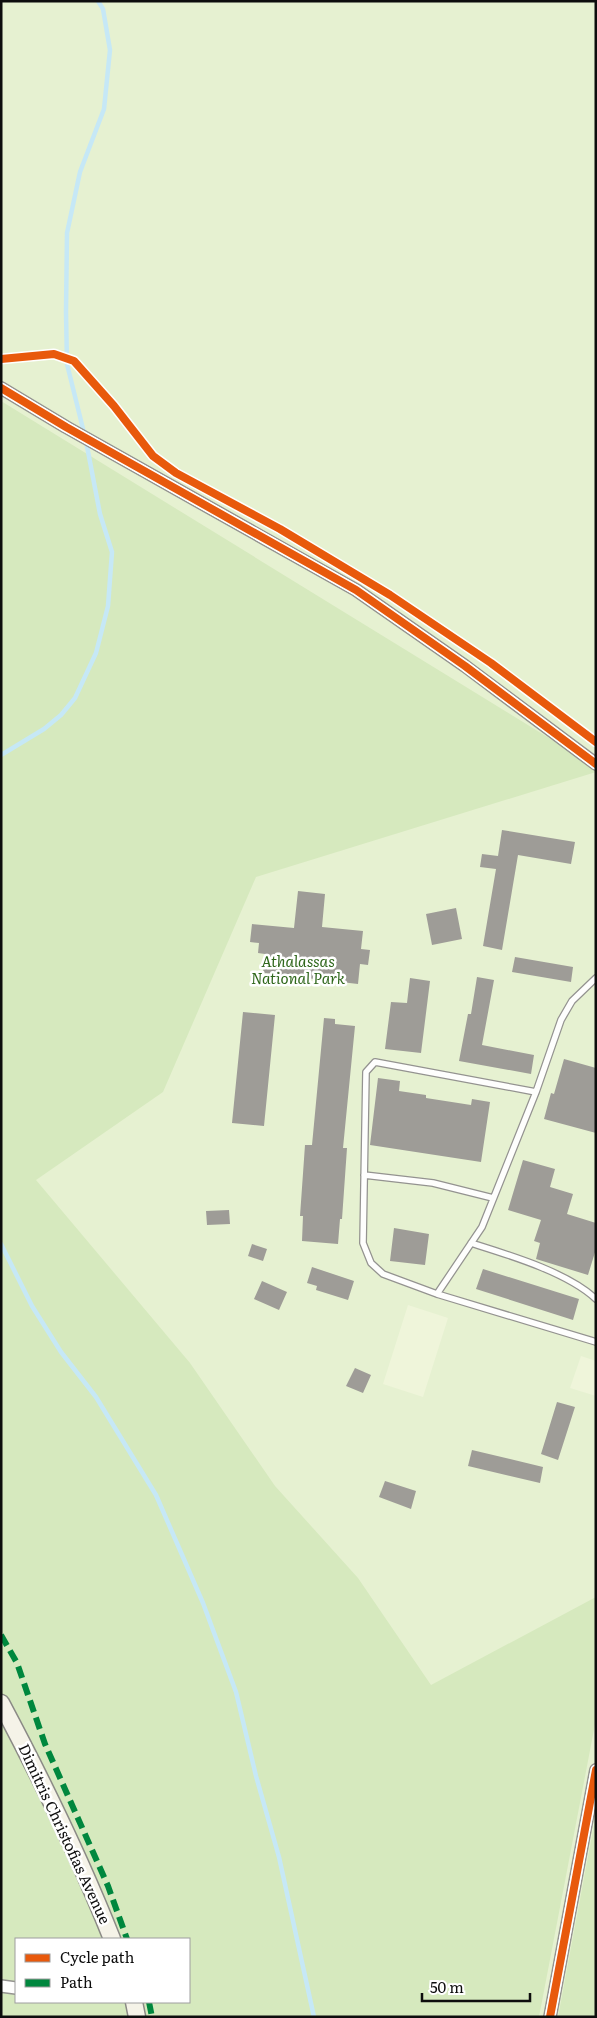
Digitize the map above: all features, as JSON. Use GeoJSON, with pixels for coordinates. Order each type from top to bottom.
{"type":"FeatureCollection","features":[{"type":"Feature","properties":{"kind":"main road","name":"Dimitris Christofias Avenue"},"geometry":{"type":"LineString","coordinates":[[1,1703],[28,1752],[79,1860],[112,1938]]}},
{"type":"Feature","properties":{"kind":"main road"},"geometry":{"type":"LineString","coordinates":[[134,2003],[137,2017]]}},
{"type":"Feature","properties":{"kind":"street"},"geometry":{"type":"LineString","coordinates":[[1,388],[82,436],[356,590],[465,666],[596,764]]}},
{"type":"Feature","properties":{"kind":"street"},"geometry":{"type":"LineString","coordinates":[[550,2017],[596,1770]]}},
{"type":"Feature","properties":{"kind":"street"},"geometry":{"type":"LineString","coordinates":[[1,1986],[15,1988]]}},
{"type":"Feature","properties":{"kind":"lane"},"geometry":{"type":"LineString","coordinates":[[436,1294],[482,1227],[536,1092],[561,1020],[572,1001],[596,978]]}},
{"type":"Feature","properties":{"kind":"lane"},"geometry":{"type":"LineString","coordinates":[[536,1092],[375,1062],[366,1072],[363,1243],[371,1263],[383,1274],[436,1294],[596,1342]]}},
{"type":"Feature","properties":{"kind":"lane"},"geometry":{"type":"LineString","coordinates":[[364,1175],[433,1183],[493,1198]]}},
{"type":"Feature","properties":{"kind":"lane"},"geometry":{"type":"LineString","coordinates":[[471,1243],[501,1252],[564,1278],[587,1291],[596,1299]]}},
{"type":"Feature","properties":{"kind":"path"},"geometry":{"type":"LineString","coordinates":[[1,359],[54,354],[74,361]]}},
{"type":"Feature","properties":{"kind":"green space","name":"Athalassas National Park"},"geometry":{"type":"Polygon","coordinates":[[[1,1],[596,1],[596,2017],[1,2017],[1,1]]]}},
{"type":"Feature","properties":{"kind":"green space"},"geometry":{"type":"Polygon","coordinates":[[[1,401],[596,767],[596,772],[256,877],[163,1092],[36,1180],[190,1363],[275,1486],[358,1578],[431,1685],[596,1597],[596,1719],[539,2017],[1,2017],[1,401]]]}},
{"type":"Feature","properties":{"kind":"green space"},"geometry":{"type":"Polygon","coordinates":[[[408,1305],[448,1318],[423,1397],[383,1384],[408,1305]]]}},
{"type":"Feature","properties":{"kind":"green space"},"geometry":{"type":"Polygon","coordinates":[[[581,1356],[596,1361],[596,1396],[570,1388],[581,1356]]]}},
{"type":"Feature","properties":{"kind":"green space"},"geometry":{"type":"Polygon","coordinates":[[[596,1814],[596,2017],[558,2017],[596,1814]]]}},
{"type":"Feature","properties":{"kind":"building"},"geometry":{"type":"Polygon","coordinates":[[[502,830],[575,842],[571,864],[518,855],[502,950],[483,946],[496,869],[480,867],[482,854],[498,856],[502,830]]]}},
{"type":"Feature","properties":{"kind":"building"},"geometry":{"type":"Polygon","coordinates":[[[298,891],[325,894],[322,927],[363,931],[361,949],[370,950],[368,965],[360,964],[358,984],[263,973],[265,954],[258,953],[259,943],[250,942],[252,924],[294,928],[298,891]]]}},
{"type":"Feature","properties":{"kind":"building"},"geometry":{"type":"Polygon","coordinates":[[[456,908],[462,939],[432,945],[426,914],[456,908]]]}},
{"type":"Feature","properties":{"kind":"building"},"geometry":{"type":"Polygon","coordinates":[[[515,957],[573,967],[571,982],[512,972],[515,957]]]}},
{"type":"Feature","properties":{"kind":"building"},"geometry":{"type":"Polygon","coordinates":[[[477,977],[494,980],[482,1045],[534,1055],[531,1074],[459,1061],[468,1014],[471,1014],[477,977]]]}},
{"type":"Feature","properties":{"kind":"building"},"geometry":{"type":"Polygon","coordinates":[[[410,978],[430,981],[421,1053],[385,1049],[391,1002],[407,1003],[410,978]]]}},
{"type":"Feature","properties":{"kind":"building"},"geometry":{"type":"Polygon","coordinates":[[[243,1012],[275,1015],[264,1126],[232,1123],[243,1012]]]}},
{"type":"Feature","properties":{"kind":"building"},"geometry":{"type":"Polygon","coordinates":[[[324,1018],[335,1019],[335,1024],[355,1026],[343,1148],[347,1148],[342,1219],[340,1219],[338,1244],[302,1241],[303,1216],[300,1216],[305,1145],[312,1145],[324,1018]]]}},
{"type":"Feature","properties":{"kind":"building"},"geometry":{"type":"Polygon","coordinates":[[[564,1059],[596,1068],[596,1133],[544,1119],[551,1093],[554,1094],[564,1059]]]}},
{"type":"Feature","properties":{"kind":"building"},"geometry":{"type":"Polygon","coordinates":[[[378,1078],[400,1081],[399,1091],[426,1095],[426,1098],[471,1105],[472,1099],[490,1102],[481,1162],[370,1145],[378,1078]]]}},
{"type":"Feature","properties":{"kind":"building"},"geometry":{"type":"Polygon","coordinates":[[[523,1160],[555,1169],[550,1187],[573,1194],[567,1214],[596,1223],[596,1249],[588,1275],[536,1259],[540,1243],[534,1241],[541,1220],[508,1210],[523,1160]]]}},
{"type":"Feature","properties":{"kind":"building"},"geometry":{"type":"Polygon","coordinates":[[[229,1210],[230,1224],[207,1225],[206,1211],[229,1210]]]}},
{"type":"Feature","properties":{"kind":"building"},"geometry":{"type":"Polygon","coordinates":[[[394,1228],[429,1234],[425,1265],[390,1261],[394,1228]]]}},
{"type":"Feature","properties":{"kind":"building"},"geometry":{"type":"Polygon","coordinates":[[[252,1244],[267,1249],[263,1261],[248,1256],[252,1244]]]}},
{"type":"Feature","properties":{"kind":"building"},"geometry":{"type":"Polygon","coordinates":[[[312,1267],[354,1281],[348,1300],[316,1290],[317,1286],[307,1283],[312,1267]]]}},
{"type":"Feature","properties":{"kind":"building"},"geometry":{"type":"Polygon","coordinates":[[[483,1269],[579,1299],[573,1320],[476,1289],[483,1269]]]}},
{"type":"Feature","properties":{"kind":"building"},"geometry":{"type":"Polygon","coordinates":[[[262,1281],[287,1292],[279,1310],[254,1299],[262,1281]]]}},
{"type":"Feature","properties":{"kind":"building"},"geometry":{"type":"Polygon","coordinates":[[[355,1368],[371,1375],[363,1393],[346,1386],[355,1368]]]}},
{"type":"Feature","properties":{"kind":"building"},"geometry":{"type":"Polygon","coordinates":[[[557,1402],[575,1407],[558,1460],[541,1454],[557,1402]]]}},
{"type":"Feature","properties":{"kind":"building"},"geometry":{"type":"Polygon","coordinates":[[[472,1450],[543,1467],[540,1483],[468,1466],[472,1450]]]}},
{"type":"Feature","properties":{"kind":"building"},"geometry":{"type":"Polygon","coordinates":[[[385,1481],[416,1491],[411,1509],[379,1497],[385,1481]]]}},
{"type":"Feature","properties":{"kind":"waterway"},"geometry":{"type":"LineString","coordinates":[[1,755],[44,729],[61,715],[75,698],[96,653],[108,606],[112,552],[100,514],[86,441],[67,364],[66,312],[67,233],[80,172],[104,109],[110,50],[103,9],[98,1]]}},
{"type":"Feature","properties":{"kind":"waterway"},"geometry":{"type":"LineString","coordinates":[[1,1244],[32,1306],[61,1352],[96,1397],[156,1495],[203,1603],[236,1692],[256,1776],[279,1857],[314,2017]]}},
{"type":"Feature","properties":{"kind":"marked path"},"geometry":{"type":"LineString","coordinates":[[1,1635],[17,1663],[45,1744],[108,1886],[127,1938]]}},
{"type":"Feature","properties":{"kind":"marked path"},"geometry":{"type":"LineString","coordinates":[[149,2003],[152,2017]]}},
{"type":"Feature","properties":{"kind":"cycle path"},"geometry":{"type":"LineString","coordinates":[[1,359],[54,354],[74,361],[114,406],[153,456],[176,473],[280,529],[390,595],[491,663],[596,742]]}},
{"type":"Feature","properties":{"kind":"cycle path"},"geometry":{"type":"LineString","coordinates":[[1,388],[66,427],[356,590],[465,666],[596,764]]}},
{"type":"Feature","properties":{"kind":"cycle path"},"geometry":{"type":"LineString","coordinates":[[550,2017],[596,1770]]}}]}
